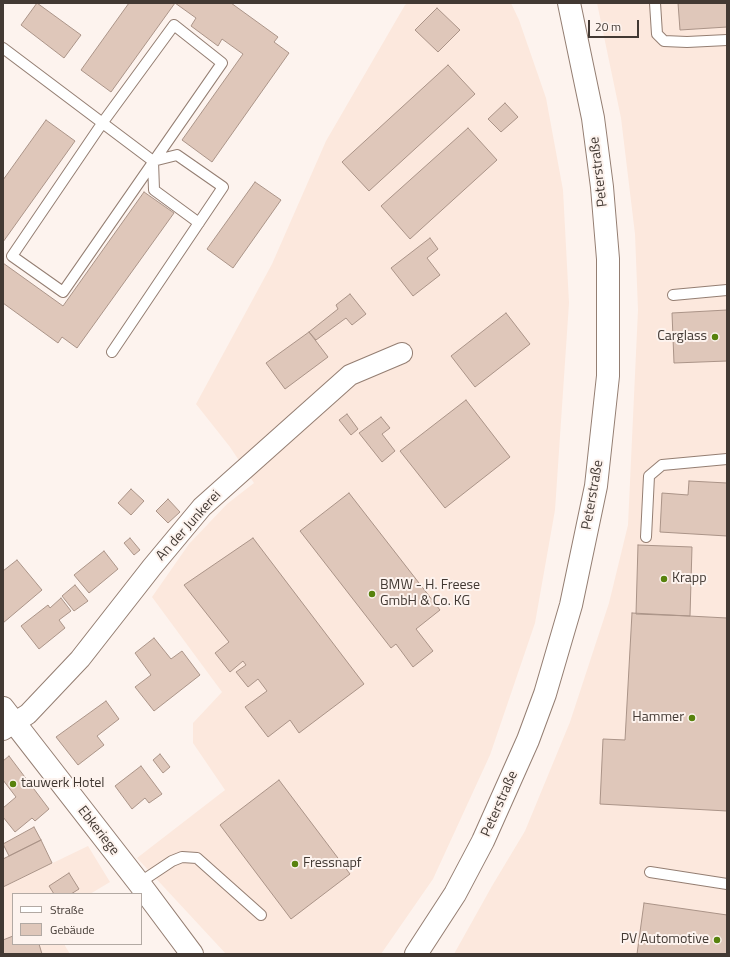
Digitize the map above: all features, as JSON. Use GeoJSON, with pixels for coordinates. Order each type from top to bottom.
{"type":"FeatureCollection","features":[{"type":"Feature","properties":{"kind":"main road","name":"Peterstraße"},"geometry":{"type":"LineString","coordinates":[[416,954],[455,894],[480,847],[528,740],[545,694],[572,605],[596,486],[608,376],[608,259],[602,187],[593,118],[569,3]]}},
{"type":"Feature","properties":{"kind":"main road","name":"Ebkeriege"},"geometry":{"type":"LineString","coordinates":[[7,721],[139,882],[192,954]]}},
{"type":"Feature","properties":{"kind":"street","name":"An der Junkerei"},"geometry":{"type":"LineString","coordinates":[[7,721],[28,714],[80,660],[152,567],[202,507],[350,375],[402,354]]}},
{"type":"Feature","properties":{"kind":"lane"},"geometry":{"type":"LineString","coordinates":[[655,3],[657,34],[664,41],[687,42],[727,40]]}},
{"type":"Feature","properties":{"kind":"lane"},"geometry":{"type":"LineString","coordinates":[[174,25],[222,63],[63,292],[12,256],[103,122],[174,25]]}},
{"type":"Feature","properties":{"kind":"lane"},"geometry":{"type":"LineString","coordinates":[[3,48],[154,161]]}},
{"type":"Feature","properties":{"kind":"lane"},"geometry":{"type":"LineString","coordinates":[[112,352],[223,187],[177,155],[154,161]]}},
{"type":"Feature","properties":{"kind":"lane"},"geometry":{"type":"LineString","coordinates":[[154,161],[154,190],[200,223]]}},
{"type":"Feature","properties":{"kind":"lane"},"geometry":{"type":"LineString","coordinates":[[673,295],[727,290]]}},
{"type":"Feature","properties":{"kind":"lane"},"geometry":{"type":"LineString","coordinates":[[646,537],[650,476],[662,465],[727,459]]}},
{"type":"Feature","properties":{"kind":"lane"},"geometry":{"type":"LineString","coordinates":[[139,882],[172,861],[182,857],[197,858],[260,915]]}},
{"type":"Feature","properties":{"kind":"lane"},"geometry":{"type":"LineString","coordinates":[[650,872],[727,884]]}},
{"type":"Feature","properties":{"kind":"shaded area"},"geometry":{"type":"Polygon","coordinates":[[[408,3],[511,3],[519,20],[546,98],[563,190],[569,303],[555,510],[535,623],[490,755],[433,879],[381,954],[226,954],[137,858],[225,790],[193,743],[193,723],[222,692],[152,597],[189,544],[227,504],[254,483],[230,447],[196,404],[272,264],[326,141],[405,5],[408,3]]]}},
{"type":"Feature","properties":{"kind":"shaded area"},"geometry":{"type":"Polygon","coordinates":[[[597,3],[727,3],[727,954],[454,954],[525,831],[570,722],[609,603],[628,525],[638,310],[635,234],[621,118],[597,3]]]}},
{"type":"Feature","properties":{"kind":"shaded area"},"geometry":{"type":"Polygon","coordinates":[[[88,846],[110,882],[92,893],[12,893],[12,945],[65,945],[70,954],[3,954],[3,887],[88,846]]]}},
{"type":"Feature","properties":{"kind":"building"},"geometry":{"type":"Polygon","coordinates":[[[37,3],[81,35],[64,58],[21,25],[37,3]]]}},
{"type":"Feature","properties":{"kind":"building"},"geometry":{"type":"Polygon","coordinates":[[[129,3],[175,3],[111,92],[81,70],[129,3]]]}},
{"type":"Feature","properties":{"kind":"building"},"geometry":{"type":"Polygon","coordinates":[[[175,3],[231,3],[278,37],[274,42],[289,53],[212,162],[182,140],[243,54],[222,39],[218,46],[191,26],[196,18],[175,3]]]}},
{"type":"Feature","properties":{"kind":"building"},"geometry":{"type":"Polygon","coordinates":[[[678,3],[727,3],[727,27],[680,30],[678,3]]]}},
{"type":"Feature","properties":{"kind":"building"},"geometry":{"type":"Polygon","coordinates":[[[437,8],[460,30],[438,52],[415,30],[437,8]]]}},
{"type":"Feature","properties":{"kind":"building"},"geometry":{"type":"Polygon","coordinates":[[[448,65],[475,94],[369,191],[342,162],[448,65]]]}},
{"type":"Feature","properties":{"kind":"building"},"geometry":{"type":"Polygon","coordinates":[[[505,103],[518,117],[501,132],[488,119],[505,103]]]}},
{"type":"Feature","properties":{"kind":"building"},"geometry":{"type":"Polygon","coordinates":[[[46,120],[75,141],[3,242],[3,180],[46,120]]]}},
{"type":"Feature","properties":{"kind":"building"},"geometry":{"type":"Polygon","coordinates":[[[468,128],[497,160],[410,239],[381,206],[468,128]]]}},
{"type":"Feature","properties":{"kind":"building"},"geometry":{"type":"Polygon","coordinates":[[[255,182],[281,200],[233,268],[207,249],[255,182]]]}},
{"type":"Feature","properties":{"kind":"building"},"geometry":{"type":"Polygon","coordinates":[[[144,192],[174,213],[77,348],[62,337],[58,343],[3,303],[3,263],[63,306],[144,192]]]}},
{"type":"Feature","properties":{"kind":"building"},"geometry":{"type":"Polygon","coordinates":[[[430,238],[438,249],[427,258],[440,275],[413,296],[391,268],[430,238]]]}},
{"type":"Feature","properties":{"kind":"building"},"geometry":{"type":"Polygon","coordinates":[[[350,294],[366,314],[352,325],[346,318],[316,340],[309,332],[338,309],[336,305],[350,294]]]}},
{"type":"Feature","properties":{"kind":"building"},"geometry":{"type":"Polygon","coordinates":[[[727,310],[727,361],[674,363],[672,313],[727,310]]]}},
{"type":"Feature","properties":{"kind":"building"},"geometry":{"type":"Polygon","coordinates":[[[506,313],[530,344],[475,387],[451,356],[506,313]]]}},
{"type":"Feature","properties":{"kind":"building"},"geometry":{"type":"Polygon","coordinates":[[[309,332],[328,357],[285,389],[266,363],[309,332]]]}},
{"type":"Feature","properties":{"kind":"building"},"geometry":{"type":"Polygon","coordinates":[[[466,400],[510,457],[445,508],[400,451],[466,400]]]}},
{"type":"Feature","properties":{"kind":"building"},"geometry":{"type":"Polygon","coordinates":[[[347,414],[358,429],[351,435],[339,420],[347,414]]]}},
{"type":"Feature","properties":{"kind":"building"},"geometry":{"type":"Polygon","coordinates":[[[381,417],[390,428],[382,434],[395,451],[382,462],[359,433],[381,417]]]}},
{"type":"Feature","properties":{"kind":"building"},"geometry":{"type":"Polygon","coordinates":[[[689,481],[727,483],[727,536],[660,532],[662,493],[688,495],[689,481]]]}},
{"type":"Feature","properties":{"kind":"building"},"geometry":{"type":"Polygon","coordinates":[[[131,489],[144,501],[131,515],[118,503],[131,489]]]}},
{"type":"Feature","properties":{"kind":"building"},"geometry":{"type":"Polygon","coordinates":[[[349,493],[440,610],[416,629],[433,651],[413,667],[396,644],[391,648],[300,531],[349,493]]]}},
{"type":"Feature","properties":{"kind":"building"},"geometry":{"type":"Polygon","coordinates":[[[168,499],[180,512],[168,523],[156,511],[168,499]]]}},
{"type":"Feature","properties":{"kind":"building"},"geometry":{"type":"Polygon","coordinates":[[[130,538],[140,550],[134,555],[124,543],[130,538]]]}},
{"type":"Feature","properties":{"kind":"building"},"geometry":{"type":"Polygon","coordinates":[[[253,538],[364,684],[299,733],[290,720],[268,737],[245,707],[267,691],[258,679],[248,687],[236,672],[246,665],[243,661],[230,672],[215,653],[229,642],[184,585],[253,538]]]}},
{"type":"Feature","properties":{"kind":"building"},"geometry":{"type":"Polygon","coordinates":[[[638,545],[692,547],[690,616],[636,614],[638,545]]]}},
{"type":"Feature","properties":{"kind":"building"},"geometry":{"type":"Polygon","coordinates":[[[104,551],[118,569],[89,593],[74,575],[104,551]]]}},
{"type":"Feature","properties":{"kind":"building"},"geometry":{"type":"Polygon","coordinates":[[[17,560],[42,590],[3,623],[3,571],[17,560]]]}},
{"type":"Feature","properties":{"kind":"building"},"geometry":{"type":"Polygon","coordinates":[[[75,585],[88,601],[74,611],[62,596],[75,585]]]}},
{"type":"Feature","properties":{"kind":"building"},"geometry":{"type":"Polygon","coordinates":[[[61,598],[71,611],[59,620],[65,628],[39,649],[21,626],[48,605],[50,608],[61,598]]]}},
{"type":"Feature","properties":{"kind":"building"},"geometry":{"type":"Polygon","coordinates":[[[632,613],[727,618],[727,811],[600,804],[603,739],[625,740],[632,613]]]}},
{"type":"Feature","properties":{"kind":"building"},"geometry":{"type":"Polygon","coordinates":[[[154,638],[171,659],[182,651],[200,675],[154,711],[135,687],[151,675],[135,653],[154,638]]]}},
{"type":"Feature","properties":{"kind":"building"},"geometry":{"type":"Polygon","coordinates":[[[106,701],[119,719],[97,736],[104,745],[78,765],[56,737],[106,701]]]}},
{"type":"Feature","properties":{"kind":"building"},"geometry":{"type":"Polygon","coordinates":[[[160,754],[170,767],[163,773],[153,760],[160,754]]]}},
{"type":"Feature","properties":{"kind":"building"},"geometry":{"type":"Polygon","coordinates":[[[9,756],[49,809],[35,821],[32,818],[15,832],[3,817],[3,808],[16,797],[3,780],[3,761],[9,756]]]}},
{"type":"Feature","properties":{"kind":"building"},"geometry":{"type":"Polygon","coordinates":[[[141,766],[162,794],[149,803],[145,798],[132,809],[115,786],[141,766]]]}},
{"type":"Feature","properties":{"kind":"building"},"geometry":{"type":"Polygon","coordinates":[[[279,780],[350,874],[291,919],[220,825],[279,780]]]}},
{"type":"Feature","properties":{"kind":"building"},"geometry":{"type":"Polygon","coordinates":[[[34,827],[41,840],[9,856],[3,844],[34,827]]]}},
{"type":"Feature","properties":{"kind":"building"},"geometry":{"type":"Polygon","coordinates":[[[41,840],[52,863],[3,887],[3,859],[41,840]]]}},
{"type":"Feature","properties":{"kind":"building"},"geometry":{"type":"Polygon","coordinates":[[[69,873],[79,889],[73,893],[53,893],[49,886],[69,873]]]}},
{"type":"Feature","properties":{"kind":"building"},"geometry":{"type":"Polygon","coordinates":[[[644,903],[727,915],[727,954],[637,954],[644,903]]]}},
{"type":"Feature","properties":{"kind":"building"},"geometry":{"type":"Polygon","coordinates":[[[12,936],[12,945],[39,945],[42,954],[3,954],[3,940],[12,936]]]}},
{"type":"Feature","properties":{"kind":"place","name":"Carglass"},"geometry":{"type":"Point","coordinates":[715,337]}},
{"type":"Feature","properties":{"kind":"place","name":"Krapp"},"geometry":{"type":"Point","coordinates":[664,579]}},
{"type":"Feature","properties":{"kind":"place","name":"BMW - H. Freese GmbH & Co. KG"},"geometry":{"type":"Point","coordinates":[372,594]}},
{"type":"Feature","properties":{"kind":"place","name":"Hammer"},"geometry":{"type":"Point","coordinates":[692,718]}},
{"type":"Feature","properties":{"kind":"place","name":"tauwerk Hotel"},"geometry":{"type":"Point","coordinates":[13,784]}},
{"type":"Feature","properties":{"kind":"place","name":"Fressnapf"},"geometry":{"type":"Point","coordinates":[295,864]}},
{"type":"Feature","properties":{"kind":"place","name":"PV Automotive"},"geometry":{"type":"Point","coordinates":[717,940]}}]}
